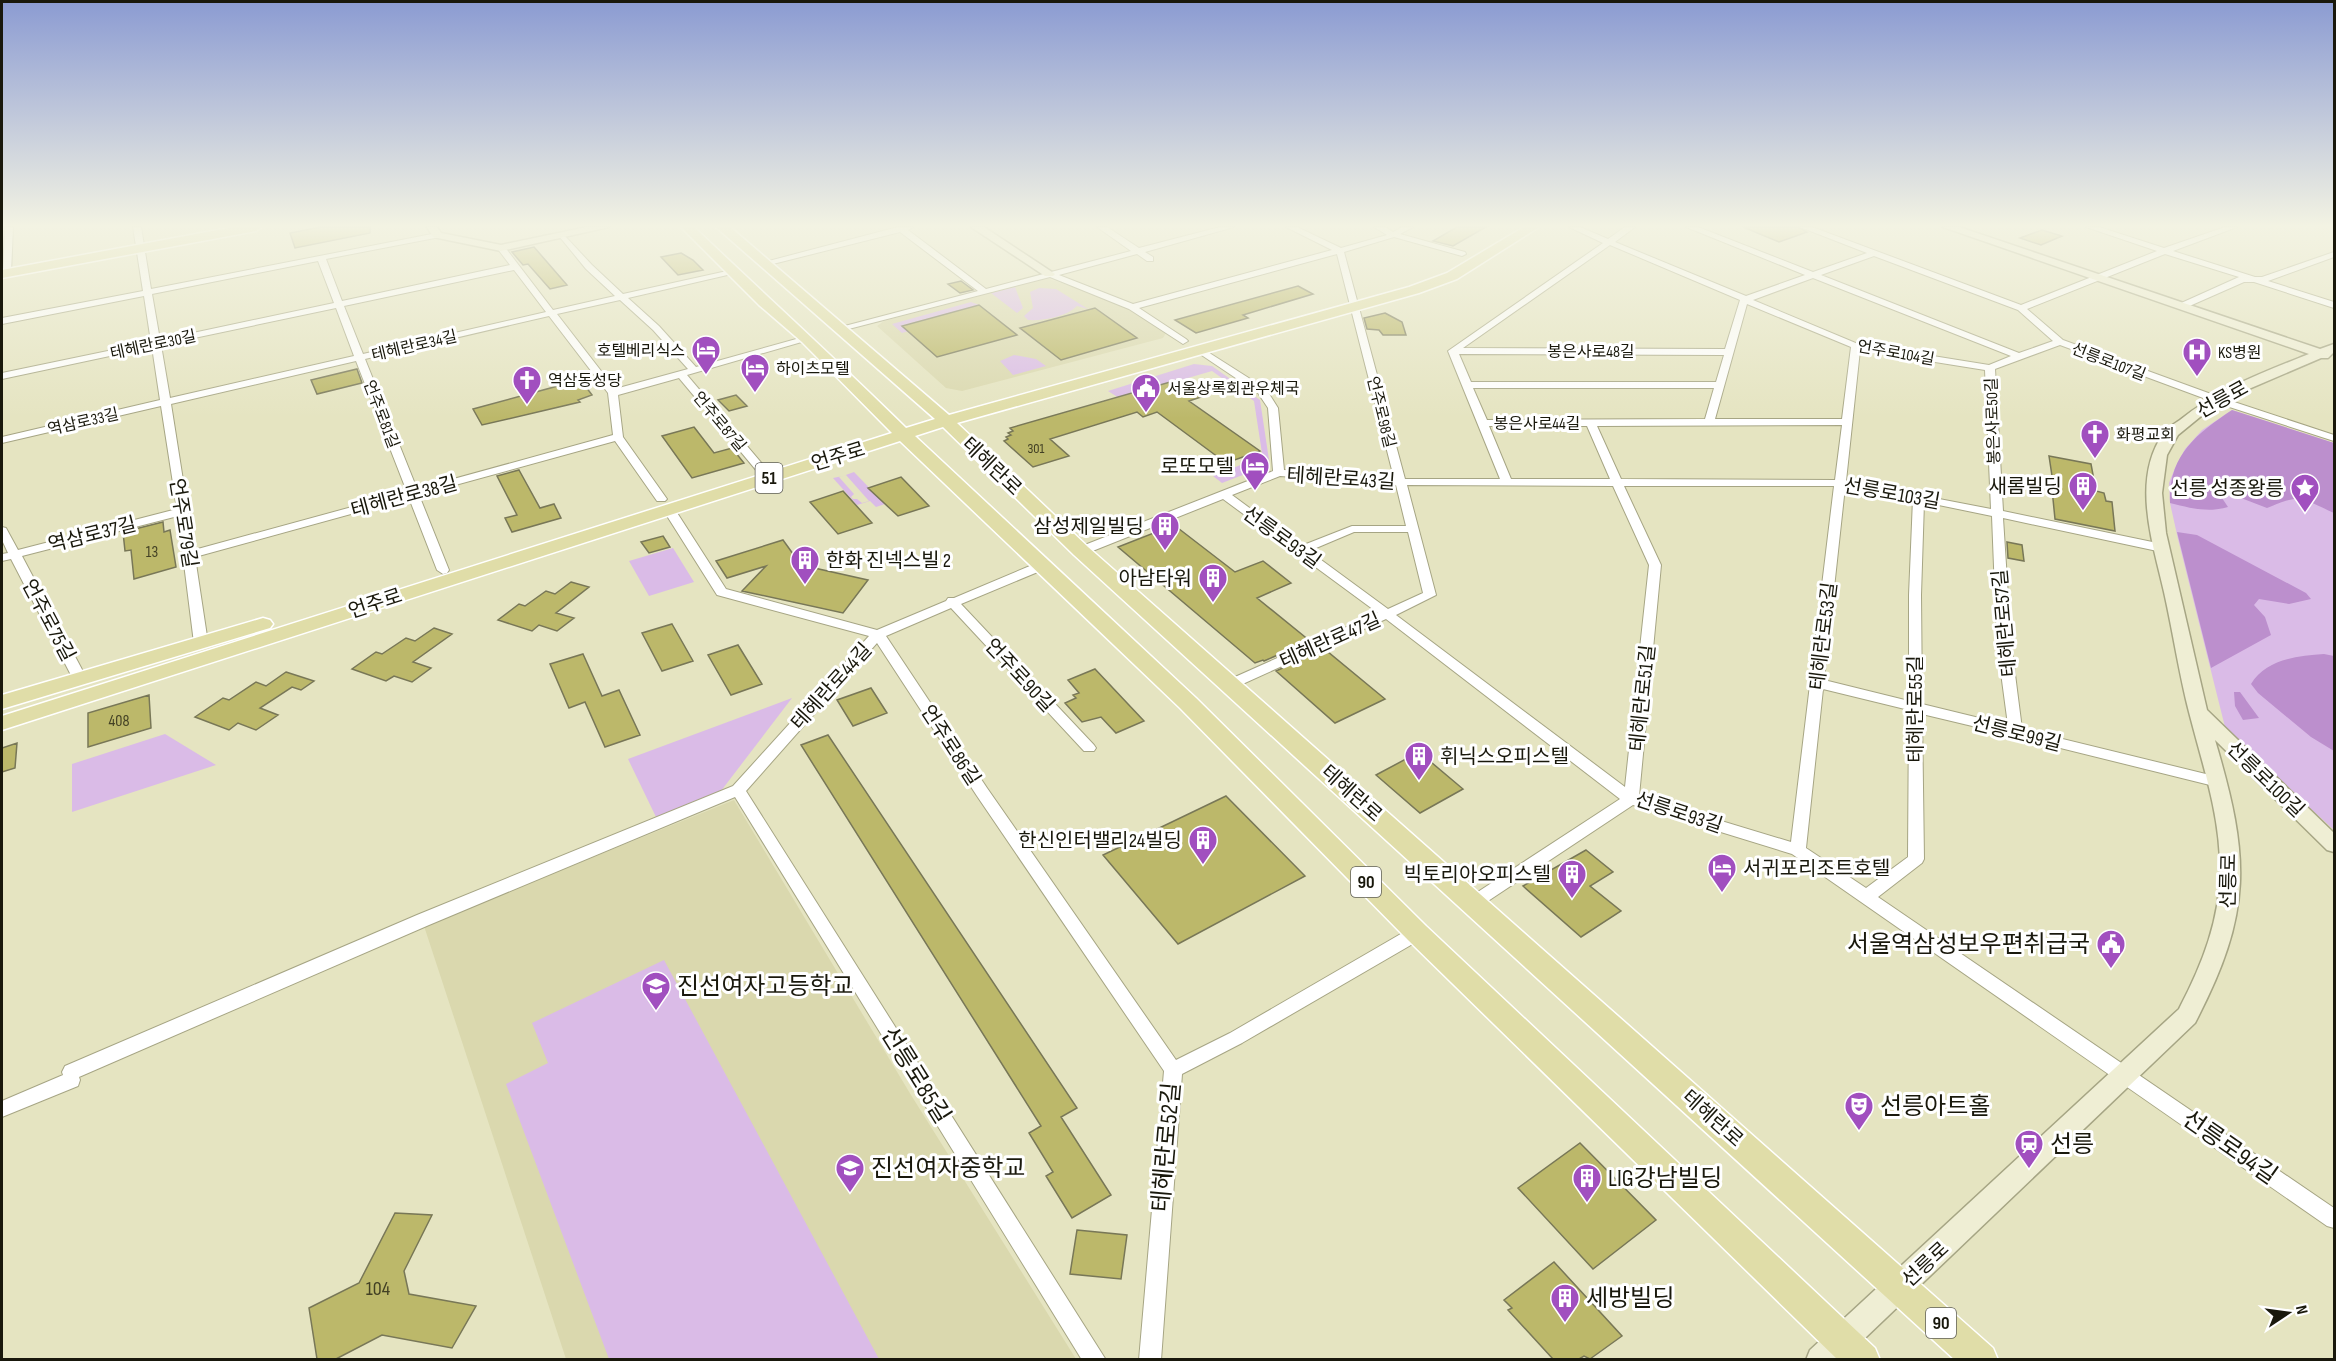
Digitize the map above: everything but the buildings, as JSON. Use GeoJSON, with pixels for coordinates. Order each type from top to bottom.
{"type":"FeatureCollection","features":[{"type":"Feature","properties":{"kind":"main road","name":"테헤란로"},"geometry":{"type":"LineString","coordinates":[[753,291],[807,339],[898,430],[1188,704],[1841,1353]]}},
{"type":"Feature","properties":{"kind":"main road","name":"테헤란로"},"geometry":{"type":"LineString","coordinates":[[796,291],[940,416],[1081,551],[1981,1359]]}},
{"type":"Feature","properties":{"kind":"main road","name":"언주로"},"geometry":{"type":"LineString","coordinates":[[940,416],[1200,350],[1354,303],[1385,291]]}},
{"type":"Feature","properties":{"kind":"main road","name":"언주로"},"geometry":{"type":"LineString","coordinates":[[2,723],[664,504],[1184,341],[1412,291]]}},
{"type":"Feature","properties":{"kind":"main road"},"geometry":{"type":"LineString","coordinates":[[2137,291],[2330,353]]}},
{"type":"Feature","properties":{"kind":"main road","name":"선릉로"},"geometry":{"type":"LineString","coordinates":[[1841,1353],[1901,1287],[2187,1016],[2212,967],[2228,917],[2231,868],[2218,782],[2198,712],[2162,548],[2154,491],[2157,460],[2168,437],[2203,407],[2262,378],[2330,353]]}},
{"type":"Feature","properties":{"kind":"main road","name":"언주로"},"geometry":{"type":"LineString","coordinates":[[2,702],[664,504],[759,468],[898,430]]}},
{"type":"Feature","properties":{"kind":"main road","name":"선릉로100길"},"geometry":{"type":"LineString","coordinates":[[2198,712],[2334,845]]}},
{"type":"Feature","properties":{"kind":"street"},"geometry":{"type":"LineString","coordinates":[[2,321],[156,291]]}},
{"type":"Feature","properties":{"kind":"street","name":"언주로81길"},"geometry":{"type":"LineString","coordinates":[[335,291],[443,570]]}},
{"type":"Feature","properties":{"kind":"street","name":"테헤란로30길"},"geometry":{"type":"LineString","coordinates":[[2,376],[404,291]]}},
{"type":"Feature","properties":{"kind":"street"},"geometry":{"type":"LineString","coordinates":[[534,291],[613,393],[618,437],[721,592],[878,634]]}},
{"type":"Feature","properties":{"kind":"street","name":"언주로87길"},"geometry":{"type":"LineString","coordinates":[[614,291],[656,328],[694,370]]}},
{"type":"Feature","properties":{"kind":"street","name":"테헤란로34길"},"geometry":{"type":"LineString","coordinates":[[164,403],[648,291]]}},
{"type":"Feature","properties":{"kind":"street"},"geometry":{"type":"LineString","coordinates":[[840,330],[984,291]]}},
{"type":"Feature","properties":{"kind":"street"},"geometry":{"type":"LineString","coordinates":[[1091,291],[1132,307],[1184,341]]}},
{"type":"Feature","properties":{"kind":"street"},"geometry":{"type":"LineString","coordinates":[[1132,307],[1193,291]]}},
{"type":"Feature","properties":{"kind":"street","name":"언주로98길"},"geometry":{"type":"LineString","coordinates":[[1351,291],[1430,595]]}},
{"type":"Feature","properties":{"kind":"street"},"geometry":{"type":"LineString","coordinates":[[1453,351],[1540,291]]}},
{"type":"Feature","properties":{"kind":"street","name":"언주로104길"},"geometry":{"type":"LineString","coordinates":[[1722,291],[1856,346],[1990,368]]}},
{"type":"Feature","properties":{"kind":"street"},"geometry":{"type":"LineString","coordinates":[[1709,423],[1744,300],[1769,291]]}},
{"type":"Feature","properties":{"kind":"street"},"geometry":{"type":"LineString","coordinates":[[1851,291],[2019,356]]}},
{"type":"Feature","properties":{"kind":"street","name":"선릉로107길"},"geometry":{"type":"LineString","coordinates":[[1975,291],[2021,308],[2060,342],[2218,400],[2334,438]]}},
{"type":"Feature","properties":{"kind":"street"},"geometry":{"type":"LineString","coordinates":[[2021,308],[2064,291]]}},
{"type":"Feature","properties":{"kind":"street"},"geometry":{"type":"LineString","coordinates":[[2182,306],[2217,291]]}},
{"type":"Feature","properties":{"kind":"street"},"geometry":{"type":"LineString","coordinates":[[2288,291],[2334,305]]}},
{"type":"Feature","properties":{"kind":"street","name":"언주로79길"},"geometry":{"type":"LineString","coordinates":[[148,292],[183,511],[201,643]]}},
{"type":"Feature","properties":{"kind":"street"},"geometry":{"type":"LineString","coordinates":[[613,393],[807,339]]}},
{"type":"Feature","properties":{"kind":"street","name":"봉은사로50길"},"geometry":{"type":"LineString","coordinates":[[1996,513],[1990,368],[2060,342]]}},
{"type":"Feature","properties":{"kind":"street","name":"테헤란로53길"},"geometry":{"type":"LineString","coordinates":[[1798,850],[1856,346]]}},
{"type":"Feature","properties":{"kind":"street"},"geometry":{"type":"LineString","coordinates":[[1200,350],[1269,399],[1273,408],[1279,473]]}},
{"type":"Feature","properties":{"kind":"street","name":"봉은사로48길"},"geometry":{"type":"LineString","coordinates":[[1453,351],[1728,352]]}},
{"type":"Feature","properties":{"kind":"street","name":"봉은사로44길"},"geometry":{"type":"LineString","coordinates":[[1453,351],[1507,482]]}},
{"type":"Feature","properties":{"kind":"street","name":"언주로87길"},"geometry":{"type":"LineString","coordinates":[[681,374],[759,468]]}},
{"type":"Feature","properties":{"kind":"street","name":"봉은사로48길"},"geometry":{"type":"LineString","coordinates":[[1466,385],[1721,385]]}},
{"type":"Feature","properties":{"kind":"street","name":"역삼로33길"},"geometry":{"type":"LineString","coordinates":[[2,440],[164,403]]}},
{"type":"Feature","properties":{"kind":"street"},"geometry":{"type":"LineString","coordinates":[[1591,423],[1847,422]]}},
{"type":"Feature","properties":{"kind":"street","name":"봉은사로44길"},"geometry":{"type":"LineString","coordinates":[[1483,423],[1591,423]]}},
{"type":"Feature","properties":{"kind":"street","name":"테헤란로51길"},"geometry":{"type":"LineString","coordinates":[[1591,423],[1616,482],[1656,565],[1631,799]]}},
{"type":"Feature","properties":{"kind":"street","name":"테헤란로38길"},"geometry":{"type":"LineString","coordinates":[[189,555],[618,437]]}},
{"type":"Feature","properties":{"kind":"street","name":"테헤란로43길"},"geometry":{"type":"LineString","coordinates":[[1081,551],[1279,473],[1400,482],[1616,482]]}},
{"type":"Feature","properties":{"kind":"street","name":"선릉로103길"},"geometry":{"type":"LineString","coordinates":[[1616,482],[1840,483],[1919,497],[2162,548]]}},
{"type":"Feature","properties":{"kind":"street","name":"선릉로93길"},"geometry":{"type":"LineString","coordinates":[[1224,495],[1388,614],[1631,799],[1798,850],[2125,1075]]}},
{"type":"Feature","properties":{"kind":"street","name":"테헤란로55길"},"geometry":{"type":"LineString","coordinates":[[1867,896],[1916,859],[1915,595],[1919,497]]}},
{"type":"Feature","properties":{"kind":"street","name":"역삼로37길"},"geometry":{"type":"LineString","coordinates":[[2,558],[183,511]]}},
{"type":"Feature","properties":{"kind":"street","name":"테헤란로57길"},"geometry":{"type":"LineString","coordinates":[[1996,513],[2004,643],[2016,734]]}},
{"type":"Feature","properties":{"kind":"street","name":"언주로75길"},"geometry":{"type":"LineString","coordinates":[[2,530],[80,679]]}},
{"type":"Feature","properties":{"kind":"street"},"geometry":{"type":"LineString","coordinates":[[1301,550],[1352,530],[1414,530]]}},
{"type":"Feature","properties":{"kind":"street","name":"테헤란로44길"},"geometry":{"type":"LineString","coordinates":[[738,790],[878,634],[952,601],[1041,566]]}},
{"type":"Feature","properties":{"kind":"street","name":"테헤란로47길"},"geometry":{"type":"LineString","coordinates":[[1231,684],[1430,595]]}},
{"type":"Feature","properties":{"kind":"street","name":"언주로90길"},"geometry":{"type":"LineString","coordinates":[[952,601],[1089,748]]}},
{"type":"Feature","properties":{"kind":"street","name":"언주로86길"},"geometry":{"type":"LineString","coordinates":[[878,634],[982,792],[1173,1070]]}},
{"type":"Feature","properties":{"kind":"street","name":"선릉로99길"},"geometry":{"type":"LineString","coordinates":[[1817,683],[2016,734],[2218,782]]}},
{"type":"Feature","properties":{"kind":"street"},"geometry":{"type":"LineString","coordinates":[[2,1110],[71,1076],[423,920],[738,790]]}},
{"type":"Feature","properties":{"kind":"street","name":"선릉로85길"},"geometry":{"type":"LineString","coordinates":[[738,790],[1095,1359]]}},
{"type":"Feature","properties":{"kind":"street"},"geometry":{"type":"LineString","coordinates":[[1473,903],[1631,799]]}},
{"type":"Feature","properties":{"kind":"street","name":"테헤란로52길"},"geometry":{"type":"LineString","coordinates":[[1150,1359],[1173,1070],[1236,1038],[1417,933]]}},
{"type":"Feature","properties":{"kind":"street","name":"선릉로94길"},"geometry":{"type":"LineString","coordinates":[[2125,1075],[2334,1219]]}},
{"type":"Feature","properties":{"kind":"shaded area"},"geometry":{"type":"Polygon","coordinates":[[[1000,291],[1083,291],[1128,306],[1166,333],[1163,338],[962,391],[946,388],[877,326],[884,321],[1000,291]]]}},
{"type":"Feature","properties":{"kind":"shaded area"},"geometry":{"type":"Polygon","coordinates":[[[1016,291],[1023,308],[1017,313],[991,293],[1016,291]]]}},
{"type":"Feature","properties":{"kind":"shaded area"},"geometry":{"type":"Polygon","coordinates":[[[1058,291],[1088,309],[1077,306],[1054,318],[1028,320],[1024,316],[1033,308],[1030,292],[1058,291]]]}},
{"type":"Feature","properties":{"kind":"shaded area"},"geometry":{"type":"Polygon","coordinates":[[[971,302],[979,305],[903,325],[909,331],[902,333],[892,324],[971,302]]]}},
{"type":"Feature","properties":{"kind":"shaded area"},"geometry":{"type":"Polygon","coordinates":[[[1014,355],[1036,359],[1046,366],[1013,375],[1000,361],[1014,355]]]}},
{"type":"Feature","properties":{"kind":"shaded area"},"geometry":{"type":"Polygon","coordinates":[[[1194,364],[1212,366],[1260,400],[1269,460],[1266,466],[1222,483],[1213,476],[1248,462],[1262,453],[1254,401],[1212,371],[1119,398],[1108,391],[1194,364]]]}},
{"type":"Feature","properties":{"kind":"shaded area"},"geometry":{"type":"Polygon","coordinates":[[[2232,410],[2334,443],[2334,830],[2226,731],[2178,539],[2170,503],[2169,483],[2175,468],[2185,449],[2202,430],[2232,410]]]}},
{"type":"Feature","properties":{"kind":"shaded area"},"geometry":{"type":"Polygon","coordinates":[[[2232,410],[2334,443],[2334,513],[2301,499],[2287,500],[2267,508],[2228,493],[2220,495],[2228,507],[2221,509],[2199,509],[2170,503],[2171,486],[2179,459],[2196,438],[2232,410]]]}},
{"type":"Feature","properties":{"kind":"shaded area"},"geometry":{"type":"Polygon","coordinates":[[[854,472],[885,504],[876,507],[870,501],[857,505],[833,478],[854,472]],[[846,475],[839,477],[854,494],[851,497],[853,499],[862,503],[869,501],[846,475]]]}},
{"type":"Feature","properties":{"kind":"shaded area"},"geometry":{"type":"Polygon","coordinates":[[[2177,532],[2197,535],[2306,593],[2311,599],[2289,604],[2259,599],[2254,605],[2265,617],[2271,635],[2211,668],[2177,532]]]}},
{"type":"Feature","properties":{"kind":"shaded area"},"geometry":{"type":"Polygon","coordinates":[[[673,548],[694,582],[649,596],[629,561],[673,548]]]}},
{"type":"Feature","properties":{"kind":"shaded area"},"geometry":{"type":"Polygon","coordinates":[[[2324,654],[2334,656],[2334,751],[2311,737],[2258,693],[2251,684],[2265,669],[2283,660],[2324,654]]]}},
{"type":"Feature","properties":{"kind":"shaded area"},"geometry":{"type":"Polygon","coordinates":[[[2234,692],[2240,692],[2259,718],[2243,720],[2235,706],[2234,692]]]}},
{"type":"Feature","properties":{"kind":"shaded area"},"geometry":{"type":"Polygon","coordinates":[[[792,698],[721,791],[656,817],[628,759],[792,698]]]}},
{"type":"Feature","properties":{"kind":"shaded area"},"geometry":{"type":"Polygon","coordinates":[[[165,734],[216,765],[72,812],[72,764],[165,734]]]}},
{"type":"Feature","properties":{"kind":"shaded area","name":"진선여자고등학교"},"geometry":{"type":"Polygon","coordinates":[[[734,800],[911,1095],[1076,1359],[566,1359],[424,926],[734,800]]]}},
{"type":"Feature","properties":{"kind":"shaded area"},"geometry":{"type":"Polygon","coordinates":[[[664,960],[879,1359],[609,1359],[506,1084],[548,1063],[532,1023],[664,960]]]}},
{"type":"Feature","properties":{"kind":"place","name":"호텔베리식스"},"geometry":{"type":"Point","coordinates":[706,376]}},
{"type":"Feature","properties":{"kind":"place","name":"KS병원"},"geometry":{"type":"Point","coordinates":[2197,378]}},
{"type":"Feature","properties":{"kind":"place","name":"하이츠모텔"},"geometry":{"type":"Point","coordinates":[755,394]}},
{"type":"Feature","properties":{"kind":"place","name":"역삼동성당"},"geometry":{"type":"Point","coordinates":[527,406]}},
{"type":"Feature","properties":{"kind":"place","name":"서울상록회관우체국"},"geometry":{"type":"Point","coordinates":[1146,414]}},
{"type":"Feature","properties":{"kind":"place","name":"화평교회"},"geometry":{"type":"Point","coordinates":[2095,460]}},
{"type":"Feature","properties":{"kind":"place","name":"로또모텔"},"geometry":{"type":"Point","coordinates":[1255,492]}},
{"type":"Feature","properties":{"kind":"place","name":"새롬빌딩"},"geometry":{"type":"Point","coordinates":[2083,512]}},
{"type":"Feature","properties":{"kind":"place","name":"선릉 성종왕릉"},"geometry":{"type":"Point","coordinates":[2305,514]}},
{"type":"Feature","properties":{"kind":"place","name":"삼성제일빌딩"},"geometry":{"type":"Point","coordinates":[1165,552]}},
{"type":"Feature","properties":{"kind":"place","name":"한화 진넥스빌 2"},"geometry":{"type":"Point","coordinates":[805,586]}},
{"type":"Feature","properties":{"kind":"place","name":"아남타워"},"geometry":{"type":"Point","coordinates":[1213,604]}},
{"type":"Feature","properties":{"kind":"place","name":"휘닉스오피스텔"},"geometry":{"type":"Point","coordinates":[1419,782]}},
{"type":"Feature","properties":{"kind":"place","name":"한신인터밸리24빌딩"},"geometry":{"type":"Point","coordinates":[1203,866]}},
{"type":"Feature","properties":{"kind":"place","name":"서귀포리조트호텔"},"geometry":{"type":"Point","coordinates":[1722,894]}},
{"type":"Feature","properties":{"kind":"place","name":"빅토리아오피스텔"},"geometry":{"type":"Point","coordinates":[1572,900]}},
{"type":"Feature","properties":{"kind":"place","name":"서울역삼성보우편취급국"},"geometry":{"type":"Point","coordinates":[2111,970]}},
{"type":"Feature","properties":{"kind":"place","name":"진선여자고등학교"},"geometry":{"type":"Point","coordinates":[656,1012]}},
{"type":"Feature","properties":{"kind":"place","name":"선릉아트홀"},"geometry":{"type":"Point","coordinates":[1859,1132]}},
{"type":"Feature","properties":{"kind":"place","name":"선릉"},"geometry":{"type":"Point","coordinates":[2029,1170]}},
{"type":"Feature","properties":{"kind":"place","name":"진선여자중학교"},"geometry":{"type":"Point","coordinates":[850,1194]}},
{"type":"Feature","properties":{"kind":"place","name":"LIG강남빌딩"},"geometry":{"type":"Point","coordinates":[1587,1204]}},
{"type":"Feature","properties":{"kind":"place","name":"세방빌딩"},"geometry":{"type":"Point","coordinates":[1565,1324]}}]}
